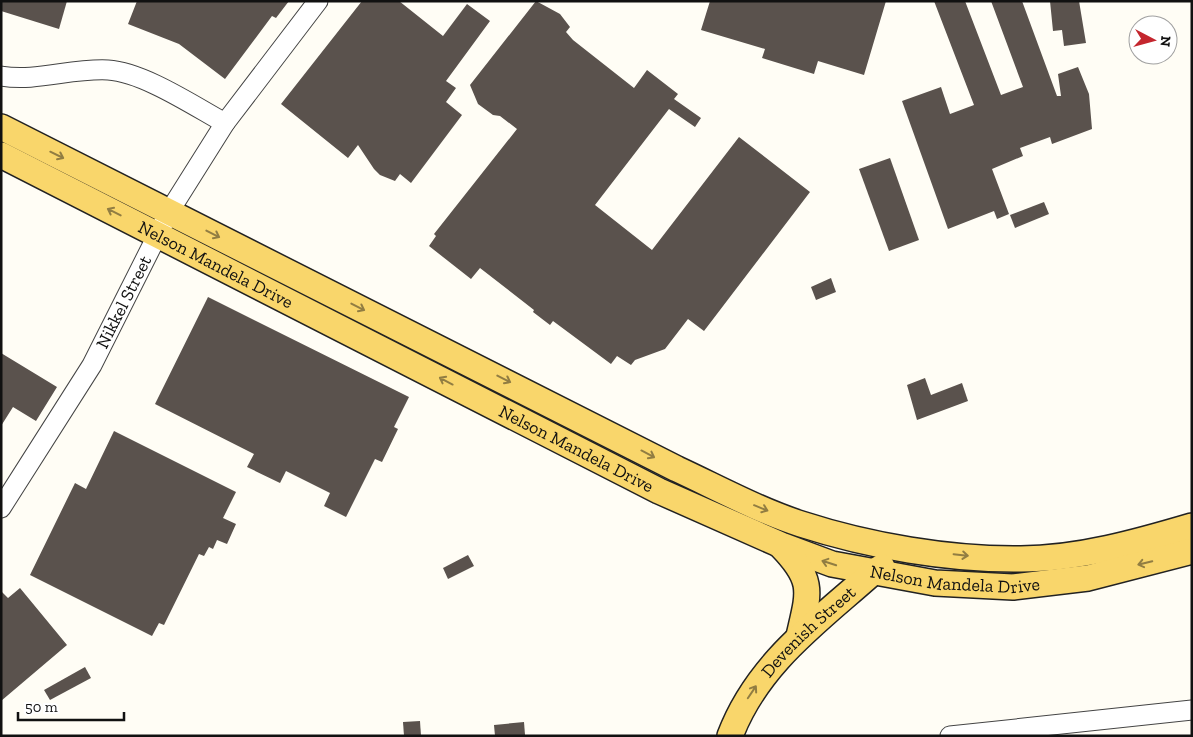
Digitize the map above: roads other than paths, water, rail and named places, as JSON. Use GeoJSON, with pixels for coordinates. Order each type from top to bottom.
{"type":"FeatureCollection","features":[{"type":"Feature","properties":{"kind":"main road","name":"Nelson Mandela Drive"},"geometry":{"type":"LineString","coordinates":[[1,127],[734,496],[789,520],[835,534],[913,550],[1023,559],[1076,553],[1153,538],[1192,526]]}},
{"type":"Feature","properties":{"kind":"main road","name":"Nelson Mandela Drive"},"geometry":{"type":"LineString","coordinates":[[1,155],[552,437],[708,513],[781,545],[832,564],[872,573],[959,586],[1013,587],[1088,578],[1192,551]]}},
{"type":"Feature","properties":{"kind":"main road"},"geometry":{"type":"LineString","coordinates":[[1153,538],[1192,510]]}},
{"type":"Feature","properties":{"kind":"main road"},"geometry":{"type":"LineString","coordinates":[[781,545],[801,568],[807,585],[807,599],[799,636]]}},
{"type":"Feature","properties":{"kind":"main road","name":"Devenish Street"},"geometry":{"type":"LineString","coordinates":[[730,736],[739,710],[758,682],[799,636],[872,573],[913,550]]}},
{"type":"Feature","properties":{"kind":"street","name":"Nikkel Street"},"geometry":{"type":"LineString","coordinates":[[1,508],[92,365],[169,212],[225,123],[318,1]]}},
{"type":"Feature","properties":{"kind":"street"},"geometry":{"type":"LineString","coordinates":[[1,76],[28,79],[88,70],[122,72],[170,93],[225,123]]}},
{"type":"Feature","properties":{"kind":"street"},"geometry":{"type":"LineString","coordinates":[[950,736],[1192,710]]}}]}
